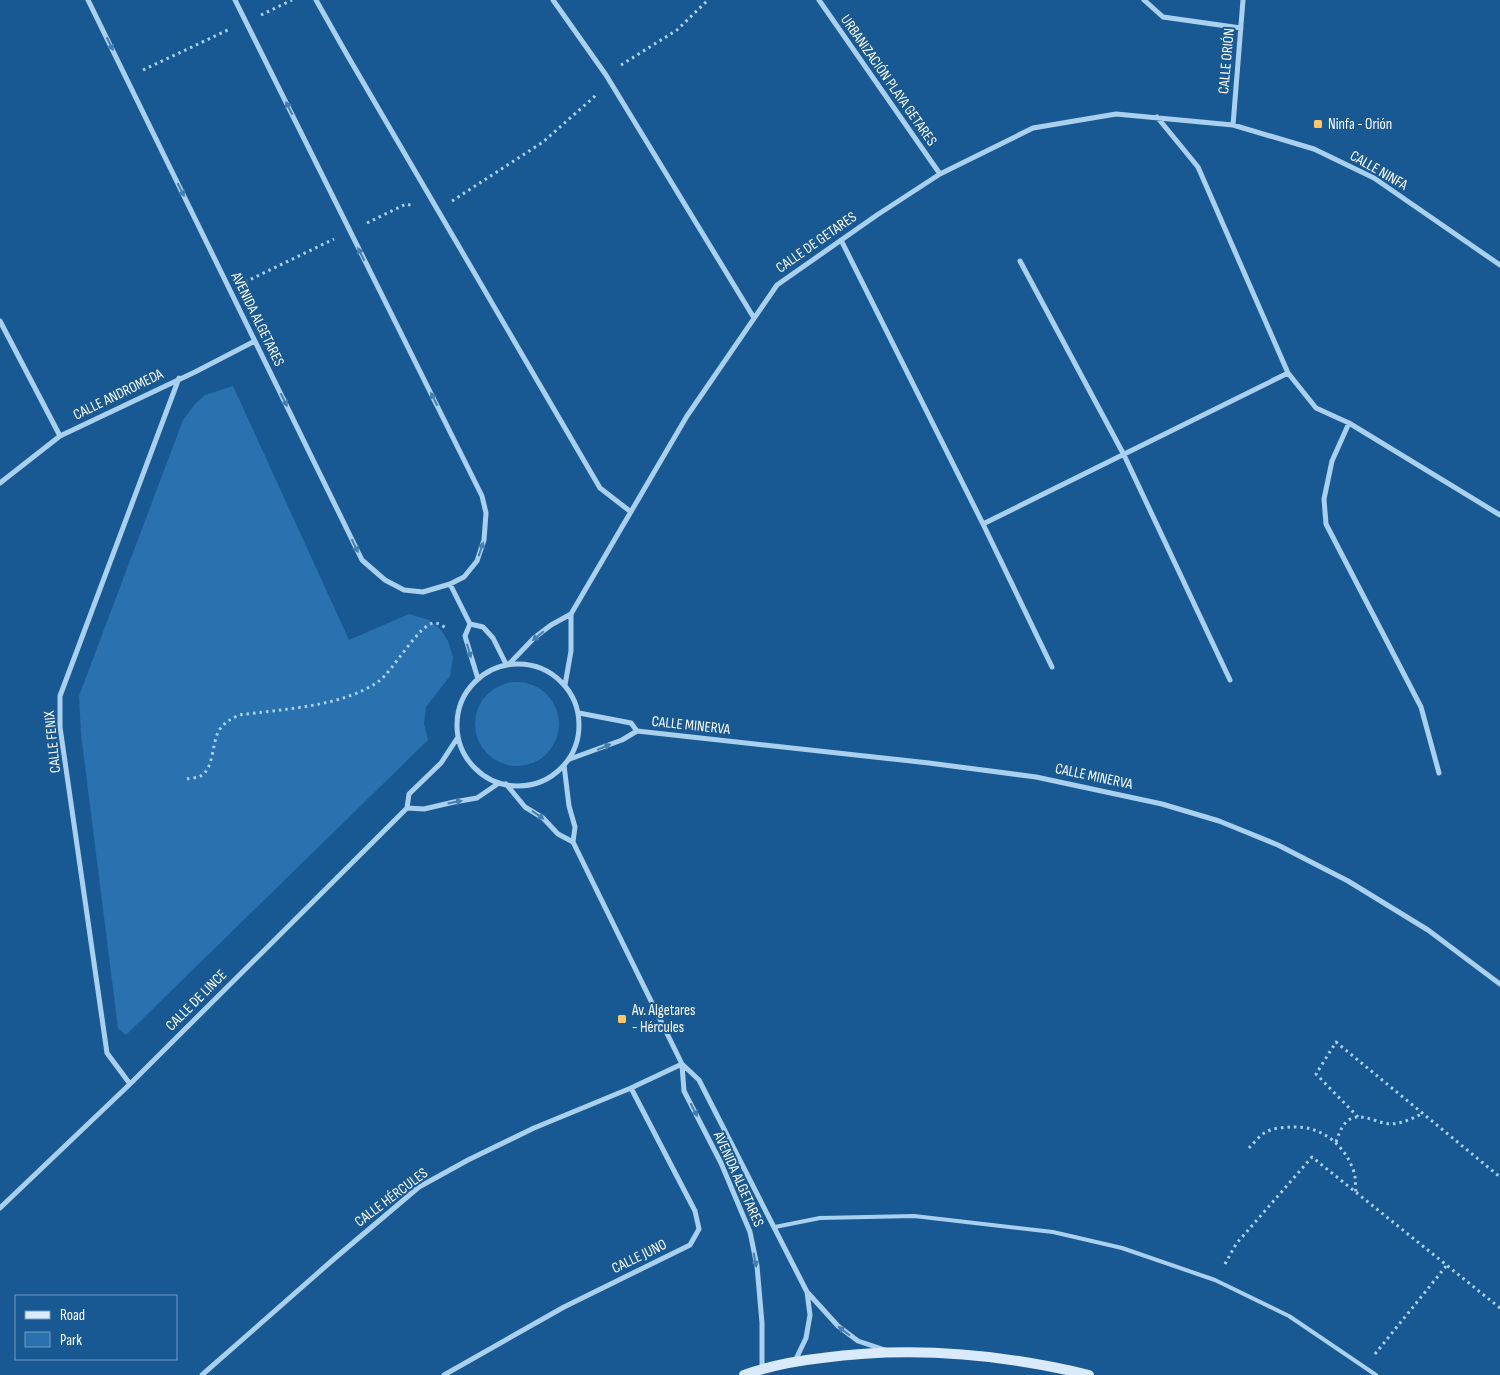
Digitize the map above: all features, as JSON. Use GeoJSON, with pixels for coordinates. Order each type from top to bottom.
{"type":"FeatureCollection","features":[{"type":"Feature","properties":{"kind":"street","name":"AVENIDA ALGETARES"},"geometry":{"type":"LineString","coordinates":[[88,0],[362,560],[385,580],[404,590],[423,592],[450,584],[464,577],[477,561],[484,540],[486,513],[482,496],[235,0]]}},
{"type":"Feature","properties":{"kind":"street"},"geometry":{"type":"LineString","coordinates":[[316,0],[600,488],[630,512]]}},
{"type":"Feature","properties":{"kind":"street"},"geometry":{"type":"LineString","coordinates":[[553,0],[606,75],[754,318]]}},
{"type":"Feature","properties":{"kind":"street","name":"URBANIZACIÓN PLAYA GETARES"},"geometry":{"type":"LineString","coordinates":[[819,0],[940,174]]}},
{"type":"Feature","properties":{"kind":"street"},"geometry":{"type":"LineString","coordinates":[[1144,0],[1163,17],[1241,28]]}},
{"type":"Feature","properties":{"kind":"street","name":"CALLE ORIÓN"},"geometry":{"type":"LineString","coordinates":[[1233,125],[1243,0]]}},
{"type":"Feature","properties":{"kind":"street","name":"CALLE DE GETARES"},"geometry":{"type":"LineString","coordinates":[[508,664],[534,638],[571,614],[687,416],[776,285],[940,174],[1033,128],[1116,114],[1233,125]]}},
{"type":"Feature","properties":{"kind":"street"},"geometry":{"type":"LineString","coordinates":[[1157,117],[1198,167],[1288,373],[1316,408],[1349,423],[1500,516]]}},
{"type":"Feature","properties":{"kind":"street","name":"CALLE NINFA"},"geometry":{"type":"LineString","coordinates":[[1233,125],[1314,149],[1374,178],[1500,265]]}},
{"type":"Feature","properties":{"kind":"street"},"geometry":{"type":"LineString","coordinates":[[841,240],[1052,667]]}},
{"type":"Feature","properties":{"kind":"street"},"geometry":{"type":"LineString","coordinates":[[1020,261],[1124,455],[1230,680]]}},
{"type":"Feature","properties":{"kind":"street"},"geometry":{"type":"LineString","coordinates":[[0,321],[60,436]]}},
{"type":"Feature","properties":{"kind":"street","name":"CALLE ANDROMEDA"},"geometry":{"type":"LineString","coordinates":[[0,483],[60,436],[255,341]]}},
{"type":"Feature","properties":{"kind":"street"},"geometry":{"type":"LineString","coordinates":[[983,524],[1288,373]]}},
{"type":"Feature","properties":{"kind":"street","name":"CALLE FENIX"},"geometry":{"type":"LineString","coordinates":[[130,1084],[107,1053],[60,727],[60,696],[179,378]]}},
{"type":"Feature","properties":{"kind":"street"},"geometry":{"type":"LineString","coordinates":[[1349,423],[1332,461],[1324,499],[1326,524],[1421,707],[1439,773]]}},
{"type":"Feature","properties":{"kind":"street"},"geometry":{"type":"LineString","coordinates":[[450,584],[470,624],[465,636],[478,679]]}},
{"type":"Feature","properties":{"kind":"street"},"geometry":{"type":"LineString","coordinates":[[564,685],[571,651],[571,614]]}},
{"type":"Feature","properties":{"kind":"street"},"geometry":{"type":"LineString","coordinates":[[470,624],[482,627],[493,638],[508,664]]}},
{"type":"Feature","properties":{"kind":"street"},"geometry":{"type":"LineString","coordinates":[[508,664],[538,667],[553,674],[574,697],[579,713],[580,729],[577,745],[570,759],[552,775],[530,785],[514,786],[499,783],[484,776],[472,765],[463,752],[458,737],[457,721],[460,705],[467,691],[478,679],[491,670],[508,664]]}},
{"type":"Feature","properties":{"kind":"street","name":"CALLE MINERVA"},"geometry":{"type":"LineString","coordinates":[[579,713],[631,723],[637,732]]}},
{"type":"Feature","properties":{"kind":"street","name":"CALLE MINERVA"},"geometry":{"type":"LineString","coordinates":[[570,759],[622,740],[637,732],[1036,776],[1162,804],[1219,821],[1278,845],[1348,881],[1428,930],[1500,984]]}},
{"type":"Feature","properties":{"kind":"street","name":"CALLE DE LINCE"},"geometry":{"type":"LineString","coordinates":[[0,1208],[130,1084],[407,808],[409,794],[441,763],[458,737]]}},
{"type":"Feature","properties":{"kind":"street","name":"AVENIDA ALGETARES"},"geometry":{"type":"LineString","coordinates":[[564,765],[575,827],[573,842],[682,1064],[699,1080],[807,1292],[838,1326],[851,1336],[888,1352]]}},
{"type":"Feature","properties":{"kind":"street"},"geometry":{"type":"LineString","coordinates":[[407,808],[424,809],[477,798],[499,783]]}},
{"type":"Feature","properties":{"kind":"street","name":"AVENIDA ALGETARES"},"geometry":{"type":"LineString","coordinates":[[506,784],[525,807],[543,818],[558,834],[573,842]]}},
{"type":"Feature","properties":{"kind":"street","name":"AVENIDA ALGETARES"},"geometry":{"type":"LineString","coordinates":[[682,1064],[684,1091],[721,1163],[750,1232],[757,1266],[762,1323],[762,1369]]}},
{"type":"Feature","properties":{"kind":"street","name":"CALLE HÉRCULES"},"geometry":{"type":"LineString","coordinates":[[202,1375],[419,1187],[468,1160],[534,1128],[631,1088],[682,1064]]}},
{"type":"Feature","properties":{"kind":"street","name":"CALLE JUNO"},"geometry":{"type":"LineString","coordinates":[[444,1375],[564,1307],[690,1245],[699,1229],[695,1211],[631,1088]]}},
{"type":"Feature","properties":{"kind":"street","name":"AVENIDA ALGETARES"},"geometry":{"type":"LineString","coordinates":[[795,1361],[806,1338],[810,1315],[807,1292]]}},
{"type":"Feature","properties":{"kind":"street"},"geometry":{"type":"LineString","coordinates":[[744,1375],[795,1361],[888,1352],[949,1354],[1012,1360],[1089,1375]]}},
{"type":"Feature","properties":{"kind":"lane"},"geometry":{"type":"LineString","coordinates":[[775,1227],[820,1218],[914,1216],[1052,1232],[1122,1248],[1215,1280],[1289,1316],[1376,1375]]}},
{"type":"Feature","properties":{"kind":"path"},"geometry":{"type":"LineString","coordinates":[[126,78],[292,0]]}},
{"type":"Feature","properties":{"kind":"path"},"geometry":{"type":"LineString","coordinates":[[230,289],[406,204],[437,210],[543,142],[594,97],[606,75],[676,30],[708,0]]}},
{"type":"Feature","properties":{"kind":"path"},"geometry":{"type":"LineString","coordinates":[[187,779],[199,777],[206,772],[211,760],[216,735],[226,721],[239,716],[321,703],[353,695],[380,681],[413,640],[427,626],[433,623],[440,624],[449,630],[458,629],[470,624]]}},
{"type":"Feature","properties":{"kind":"path"},"geometry":{"type":"LineString","coordinates":[[1358,1117],[1316,1074],[1336,1042],[1500,1177]]}},
{"type":"Feature","properties":{"kind":"path"},"geometry":{"type":"LineString","coordinates":[[1336,1142],[1340,1128],[1345,1122],[1358,1117],[1365,1117],[1389,1124],[1407,1122],[1423,1114]]}},
{"type":"Feature","properties":{"kind":"path"},"geometry":{"type":"LineString","coordinates":[[1248,1148],[1265,1132],[1283,1127],[1302,1127],[1320,1132],[1336,1142],[1348,1157],[1354,1174],[1356,1192]]}},
{"type":"Feature","properties":{"kind":"path"},"geometry":{"type":"LineString","coordinates":[[1215,1280],[1236,1244],[1312,1157],[1500,1308]]}},
{"type":"Feature","properties":{"kind":"path"},"geometry":{"type":"LineString","coordinates":[[1364,1366],[1447,1266]]}},
{"type":"Feature","properties":{"kind":"green space"},"geometry":{"type":"Polygon","coordinates":[[[233,386],[349,640],[409,614],[429,620],[441,630],[448,641],[453,657],[450,676],[426,707],[424,724],[428,740],[126,1035],[118,1028],[81,734],[79,696],[183,420],[205,395],[233,386]]]}},
{"type":"Feature","properties":{"kind":"green space"},"geometry":{"type":"Polygon","coordinates":[[[509,682],[525,682],[541,689],[552,700],[559,716],[556,740],[547,754],[541,759],[525,766],[509,766],[493,759],[482,748],[475,732],[475,716],[482,700],[493,689],[509,682]]]}},
{"type":"Feature","properties":{"kind":"place","name":"Ninfa - Orión"},"geometry":{"type":"Point","coordinates":[1318,124]}},
{"type":"Feature","properties":{"kind":"place","name":"Av. Algetares - Hércules"},"geometry":{"type":"Point","coordinates":[622,1019]}}]}
